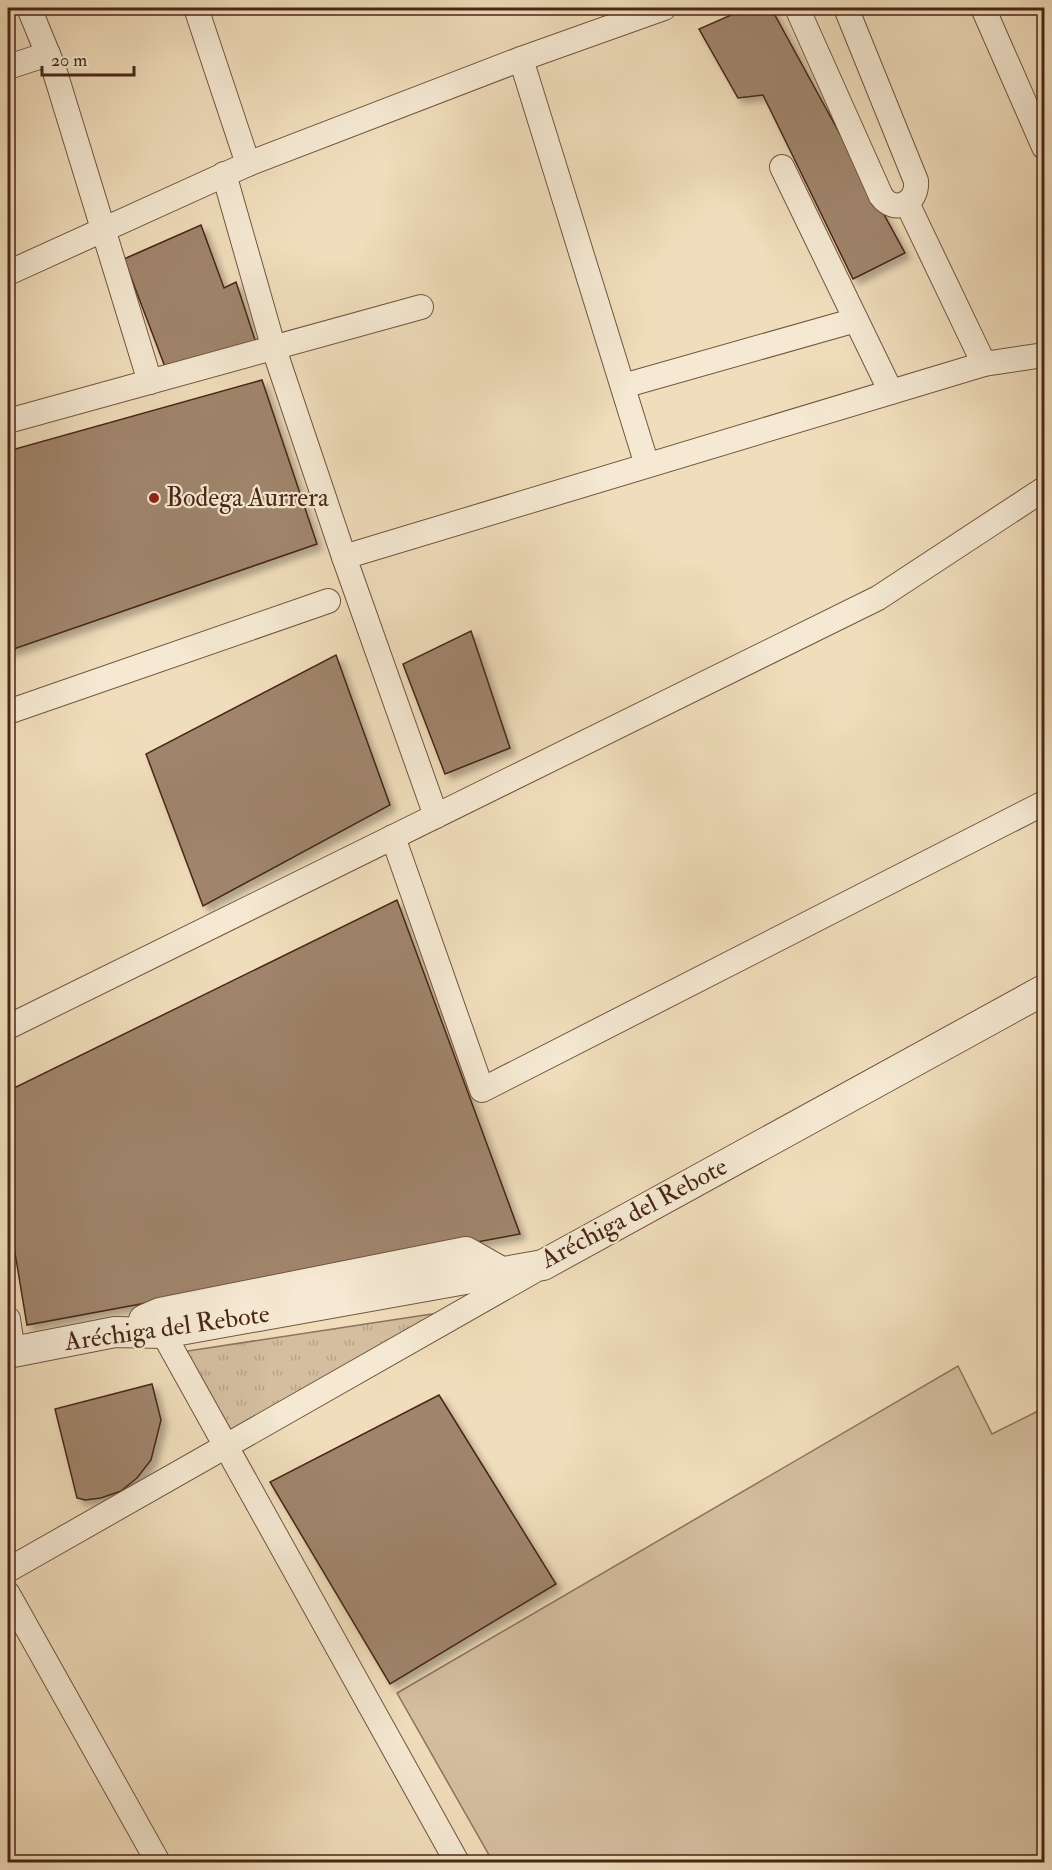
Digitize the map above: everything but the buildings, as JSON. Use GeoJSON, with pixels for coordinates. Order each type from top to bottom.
{"type":"FeatureCollection","features":[{"type":"Feature","properties":{"kind":"street"},"geometry":{"type":"LineString","coordinates":[[29,8],[48,54],[150,382]]}},
{"type":"Feature","properties":{"kind":"street"},"geometry":{"type":"LineString","coordinates":[[196,8],[248,164]]}},
{"type":"Feature","properties":{"kind":"street"},"geometry":{"type":"LineString","coordinates":[[8,273],[248,164],[521,59],[664,8]]}},
{"type":"Feature","properties":{"kind":"street"},"geometry":{"type":"LineString","coordinates":[[798,8],[881,196],[896,206],[907,203],[915,194],[916,181],[846,8]]}},
{"type":"Feature","properties":{"kind":"street"},"geometry":{"type":"LineString","coordinates":[[986,8],[1044,147]]}},
{"type":"Feature","properties":{"kind":"street"},"geometry":{"type":"LineString","coordinates":[[8,67],[48,54]]}},
{"type":"Feature","properties":{"kind":"street"},"geometry":{"type":"LineString","coordinates":[[521,59],[647,465]]}},
{"type":"Feature","properties":{"kind":"street"},"geometry":{"type":"LineString","coordinates":[[782,167],[891,392]]}},
{"type":"Feature","properties":{"kind":"street"},"geometry":{"type":"LineString","coordinates":[[224,174],[274,349],[344,557],[436,816]]}},
{"type":"Feature","properties":{"kind":"street"},"geometry":{"type":"LineString","coordinates":[[907,203],[984,364]]}},
{"type":"Feature","properties":{"kind":"street"},"geometry":{"type":"LineString","coordinates":[[8,421],[421,307]]}},
{"type":"Feature","properties":{"kind":"street"},"geometry":{"type":"LineString","coordinates":[[623,386],[856,320]]}},
{"type":"Feature","properties":{"kind":"street"},"geometry":{"type":"LineString","coordinates":[[344,557],[984,364],[1044,355]]}},
{"type":"Feature","properties":{"kind":"street"},"geometry":{"type":"LineString","coordinates":[[8,1027],[878,598],[1044,489]]}},
{"type":"Feature","properties":{"kind":"street"},"geometry":{"type":"LineString","coordinates":[[8,712],[328,601]]}},
{"type":"Feature","properties":{"kind":"street"},"geometry":{"type":"LineString","coordinates":[[393,837],[482,1090],[1044,803]]}},
{"type":"Feature","properties":{"kind":"street","name":"Aréchiga del Rebote"},"geometry":{"type":"LineString","coordinates":[[10,1352],[162,1323],[466,1252],[503,1273],[543,1265],[1044,990]]}},
{"type":"Feature","properties":{"kind":"street"},"geometry":{"type":"LineString","coordinates":[[8,1570],[543,1265]]}},
{"type":"Feature","properties":{"kind":"street"},"geometry":{"type":"LineString","coordinates":[[8,1319],[10,1352]]}},
{"type":"Feature","properties":{"kind":"street"},"geometry":{"type":"LineString","coordinates":[[162,1323],[226,1446],[457,1863]]}},
{"type":"Feature","properties":{"kind":"street"},"geometry":{"type":"LineString","coordinates":[[8,1594],[158,1863]]}},
{"type":"Feature","properties":{"kind":"green space"},"geometry":{"type":"Polygon","coordinates":[[[458,1310],[227,1439],[181,1352],[458,1310]]]}},
{"type":"Feature","properties":{"kind":"green space"},"geometry":{"type":"Polygon","coordinates":[[[958,1366],[992,1434],[1042,1409],[1044,1413],[1044,1862],[493,1862],[397,1693],[958,1366]]]}},
{"type":"Feature","properties":{"kind":"place","name":"Bodega Aurrera"},"geometry":{"type":"Point","coordinates":[154,498]}}]}
